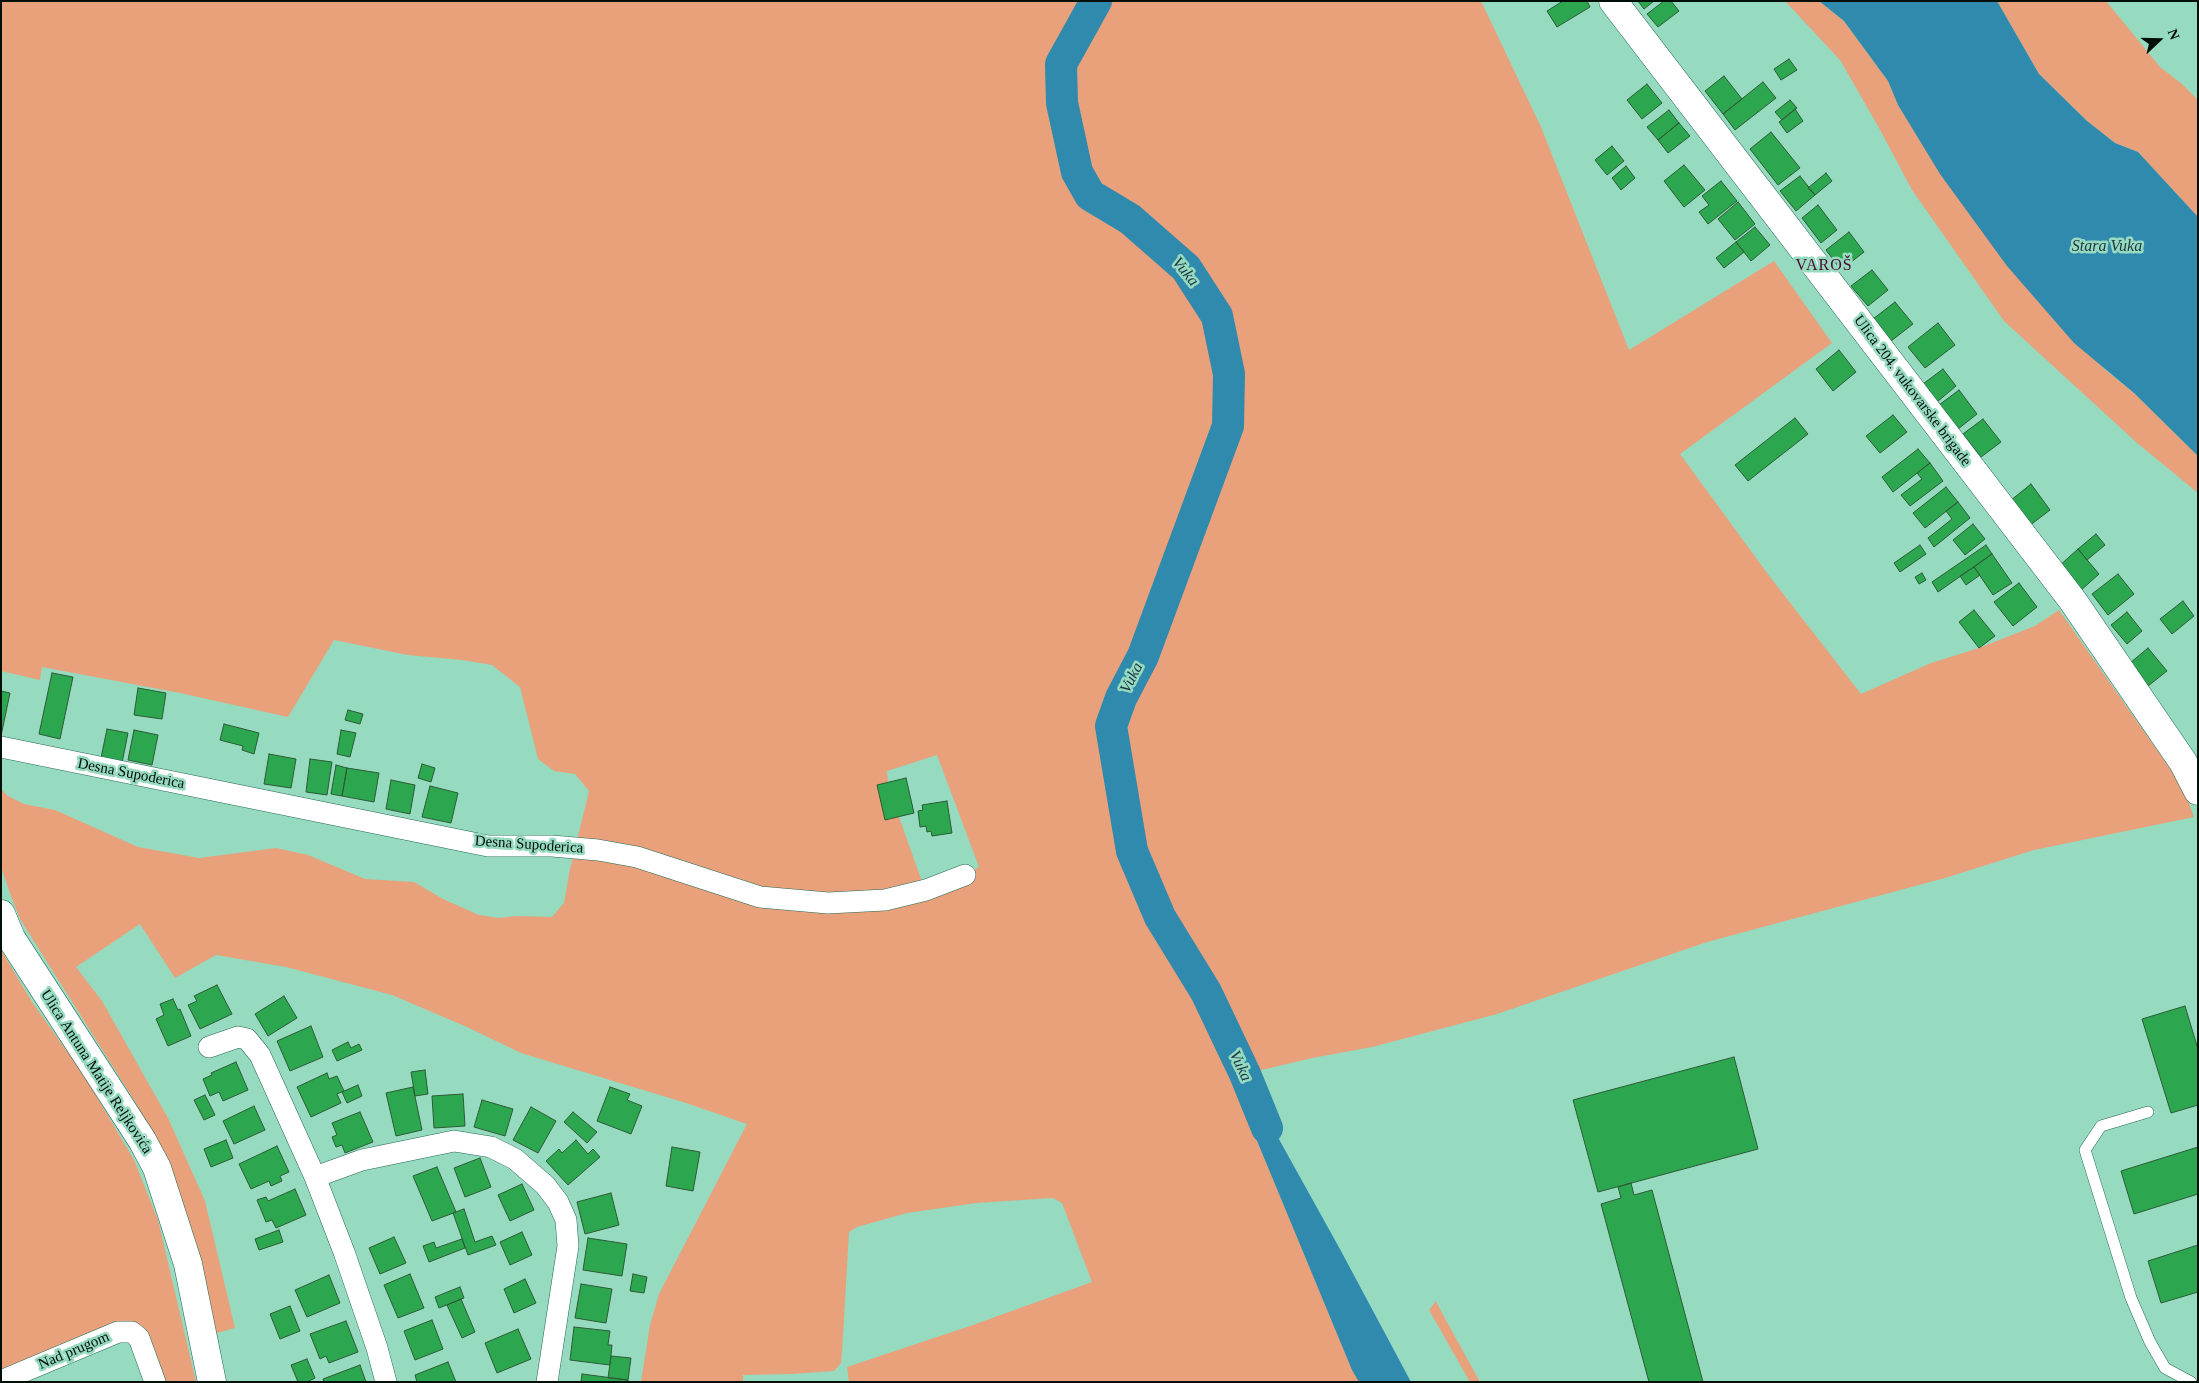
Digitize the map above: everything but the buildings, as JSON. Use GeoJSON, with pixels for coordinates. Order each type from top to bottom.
{"type":"FeatureCollection","features":[{"type":"Feature","properties":{"kind":"street","name":"Ulica 204. vukovarske brigade"},"geometry":{"type":"LineString","coordinates":[[1613,1],[2073,601],[2183,762],[2198,790]]}},
{"type":"Feature","properties":{"kind":"street","name":"Desna Supoderica"},"geometry":{"type":"LineString","coordinates":[[1,747],[488,846],[552,846],[598,850],[637,857],[760,897],[828,904],[885,900],[926,890],[965,875]]}},
{"type":"Feature","properties":{"kind":"street","name":"Ulica Antuna Matije Reljkovića"},"geometry":{"type":"LineString","coordinates":[[1,914],[11,938],[142,1140],[157,1168],[188,1264],[212,1382]]}},
{"type":"Feature","properties":{"kind":"street"},"geometry":{"type":"LineString","coordinates":[[209,1047],[238,1037],[247,1039],[260,1055],[314,1177],[344,1252],[386,1382]]}},
{"type":"Feature","properties":{"kind":"street"},"geometry":{"type":"LineString","coordinates":[[314,1177],[362,1160],[454,1141],[491,1147],[515,1159],[545,1185],[558,1202],[566,1220],[568,1246],[547,1382]]}},
{"type":"Feature","properties":{"kind":"street","name":"Nad prugom"},"geometry":{"type":"LineString","coordinates":[[1,1381],[118,1332],[132,1332],[144,1349],[155,1382]]}},
{"type":"Feature","properties":{"kind":"lane"},"geometry":{"type":"LineString","coordinates":[[2148,1112],[2101,1126],[2085,1150],[2131,1298],[2150,1342],[2165,1368],[2191,1382]]}},
{"type":"Feature","properties":{"kind":"shaded area"},"geometry":{"type":"Polygon","coordinates":[[[1,1],[1481,1],[1541,127],[1629,350],[1774,261],[1832,343],[1680,454],[1770,577],[1861,694],[1931,663],[1979,648],[2035,626],[2059,610],[2171,770],[2185,792],[2194,817],[2034,850],[1945,878],[1707,942],[1497,1014],[1372,1047],[1312,1058],[1245,1074],[1250,1087],[1255,1136],[1359,1382],[849,1382],[847,1367],[973,1325],[1092,1282],[1062,1203],[1053,1198],[976,1203],[907,1213],[857,1227],[849,1232],[841,1363],[834,1371],[743,1375],[743,1382],[641,1382],[650,1325],[659,1294],[747,1124],[686,1103],[521,1053],[467,1027],[392,995],[286,967],[216,955],[175,978],[140,924],[76,967],[102,1001],[168,1118],[205,1201],[235,1328],[213,1334],[153,1137],[137,1105],[20,919],[1,867],[1,789],[8,796],[24,804],[55,810],[138,847],[199,858],[276,848],[308,855],[365,879],[414,882],[443,899],[479,915],[499,918],[516,916],[552,917],[564,903],[570,869],[589,791],[575,774],[554,771],[538,759],[520,687],[492,665],[408,655],[334,640],[288,717],[180,693],[42,667],[40,680],[1,671],[1,1]],[[937,755],[887,771],[888,782],[877,785],[899,817],[925,890],[965,875],[979,867],[937,755]]]}},
{"type":"Feature","properties":{"kind":"shaded area"},"geometry":{"type":"Polygon","coordinates":[[[1785,1],[1819,1],[1844,21],[1888,81],[1898,105],[1940,173],[1982,229],[2103,368],[2134,393],[2198,456],[2198,493],[2136,442],[2004,321],[1912,190],[1840,60],[1785,1]]]}},
{"type":"Feature","properties":{"kind":"shaded area"},"geometry":{"type":"Polygon","coordinates":[[[1997,1],[2106,1],[2160,67],[2182,84],[2198,100],[2198,217],[2138,152],[2115,143],[2087,121],[2039,74],[1997,1]]]}},
{"type":"Feature","properties":{"kind":"shaded area"},"geometry":{"type":"Polygon","coordinates":[[[1,950],[32,1002],[85,1077],[134,1160],[158,1220],[196,1382],[155,1382],[132,1332],[1,1381],[1,950]]]}},
{"type":"Feature","properties":{"kind":"shaded area"},"geometry":{"type":"Polygon","coordinates":[[[1436,1301],[1480,1382],[1470,1382],[1429,1310],[1436,1301]]]}},
{"type":"Feature","properties":{"kind":"water","name":"Stara Vuka"},"geometry":{"type":"Polygon","coordinates":[[[1819,1],[1997,1],[2039,74],[2087,121],[2115,143],[2138,152],[2198,217],[2198,456],[2134,393],[2074,343],[2007,266],[1940,174],[1898,105],[1888,81],[1844,21],[1819,1]]]}},
{"type":"Feature","properties":{"kind":"water"},"geometry":{"type":"Polygon","coordinates":[[[1250,1087],[1411,1382],[1359,1382],[1352,1370],[1255,1136],[1250,1087]]]}},
{"type":"Feature","properties":{"kind":"waterway","name":"Vuka"},"geometry":{"type":"LineString","coordinates":[[1096,1],[1061,64],[1062,103],[1077,172],[1090,195],[1130,219],[1186,268],[1217,316],[1229,374],[1228,426],[1143,656],[1121,698],[1111,726],[1132,851],[1160,917],[1206,992],[1245,1074],[1267,1128]]}},
{"type":"Feature","properties":{"kind":"district","name":"VAROŠ"},"geometry":{"type":"Point","coordinates":[1824,266]}}]}
